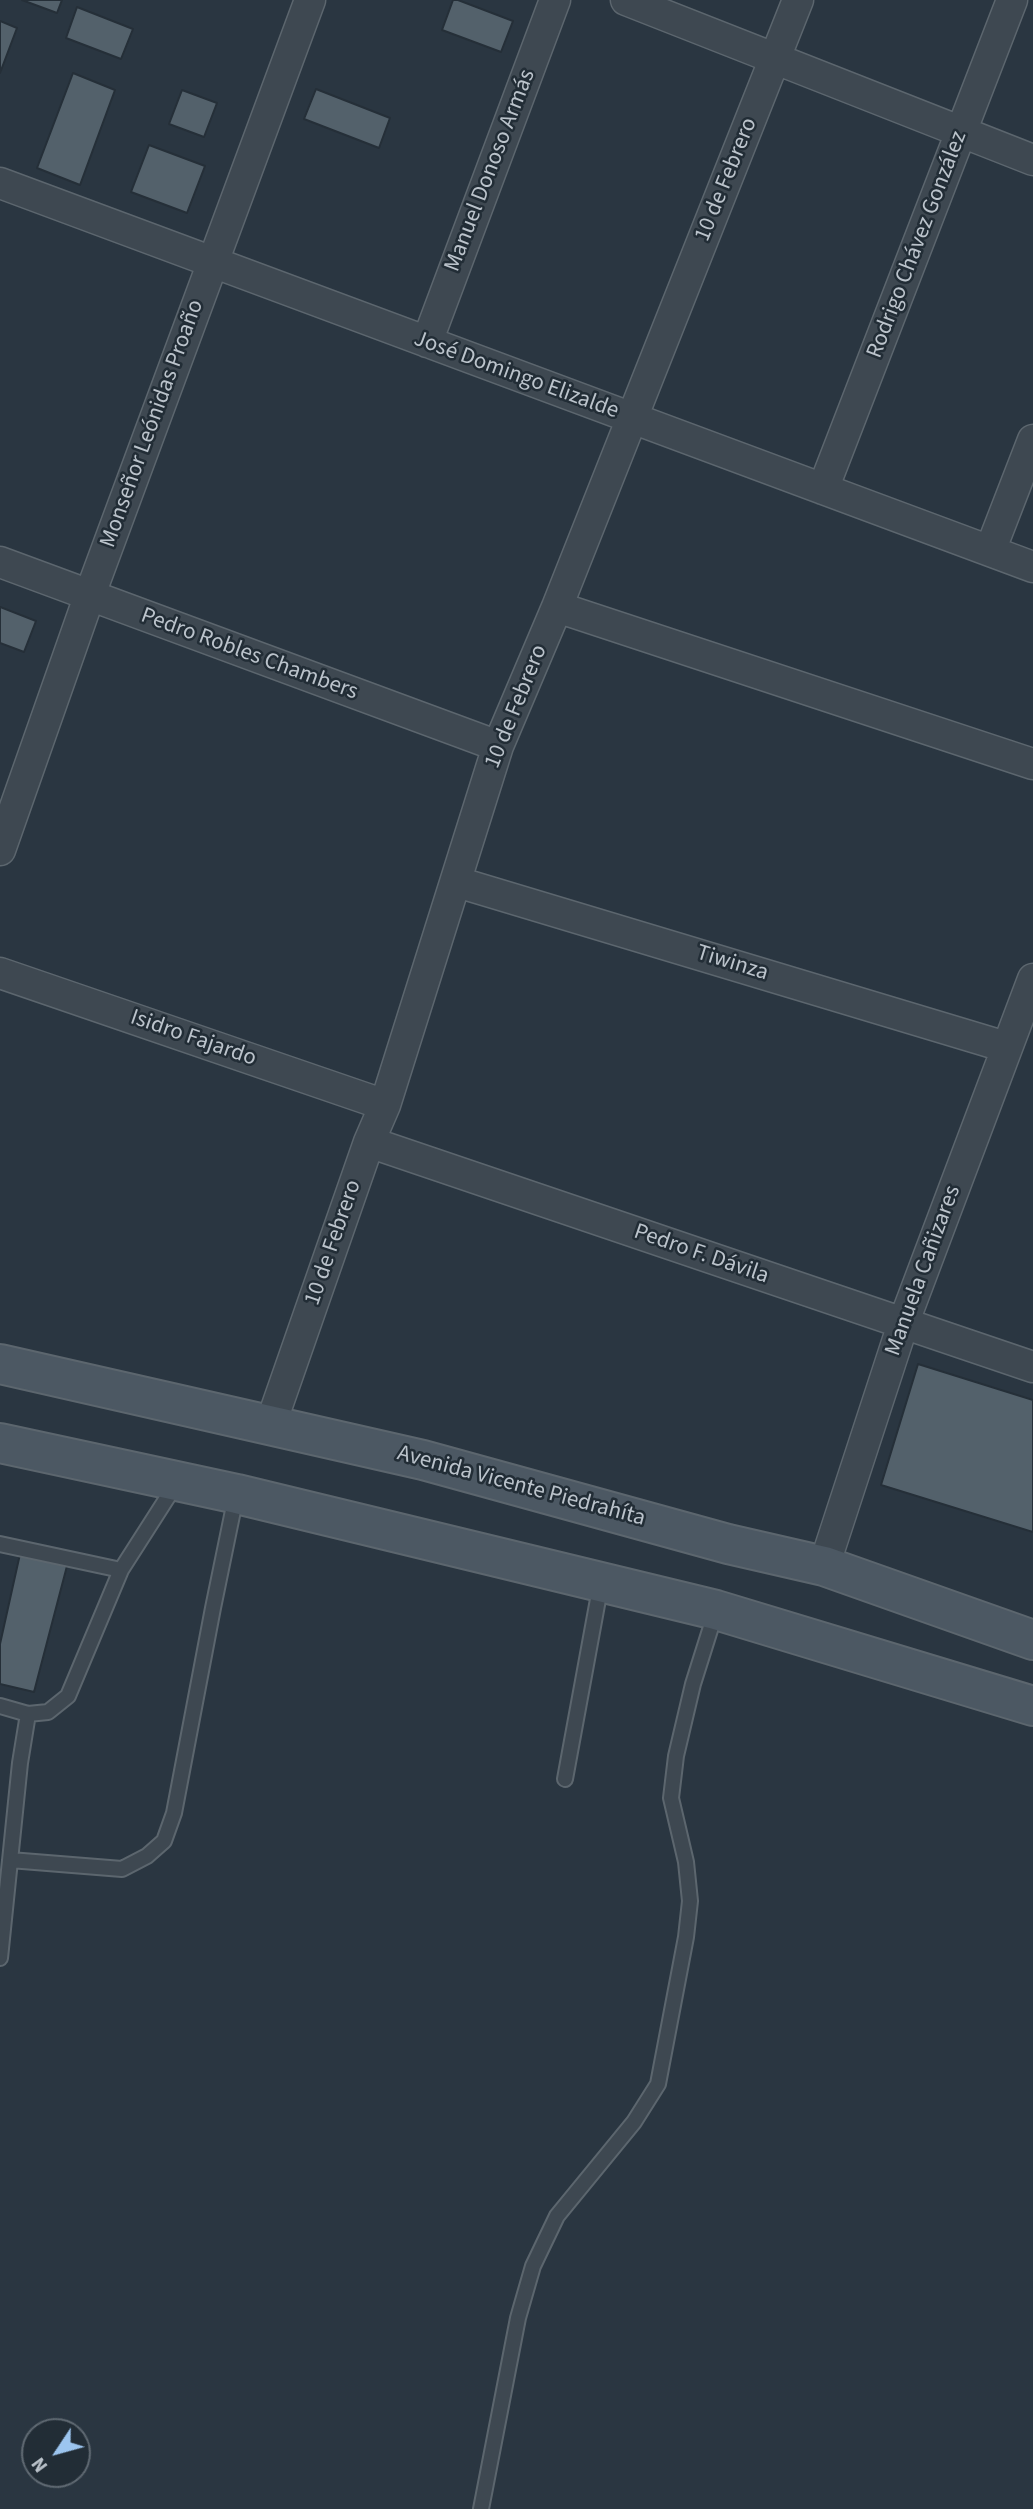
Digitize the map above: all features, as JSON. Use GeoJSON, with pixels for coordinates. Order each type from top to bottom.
{"type":"FeatureCollection","features":[{"type":"Feature","properties":{"kind":"main road","name":"Avenida Vicente Piedrahíta"},"geometry":{"type":"LineString","coordinates":[[0,1364],[423,1460],[728,1544],[824,1566],[1033,1640]]}},
{"type":"Feature","properties":{"kind":"main road"},"geometry":{"type":"LineString","coordinates":[[0,1443],[237,1494],[716,1610],[1033,1706]]}},
{"type":"Feature","properties":{"kind":"street","name":"Monseñor Leónidas Proaño"},"geometry":{"type":"LineString","coordinates":[[0,850],[89,597],[310,0]]}},
{"type":"Feature","properties":{"kind":"street","name":"Manuel Donoso Armás"},"geometry":{"type":"LineString","coordinates":[[427,342],[555,0]]}},
{"type":"Feature","properties":{"kind":"street"},"geometry":{"type":"LineString","coordinates":[[626,0],[1033,160]]}},
{"type":"Feature","properties":{"kind":"street","name":"10 de Febrero"},"geometry":{"type":"LineString","coordinates":[[270,1426],[369,1142],[386,1105],[498,746],[557,607],[798,0]]}},
{"type":"Feature","properties":{"kind":"street","name":"Rodrigo Chávez González"},"geometry":{"type":"LineString","coordinates":[[824,489],[1012,0]]}},
{"type":"Feature","properties":{"kind":"street","name":"José Domingo Elizalde"},"geometry":{"type":"LineString","coordinates":[[0,183],[1033,567]]}},
{"type":"Feature","properties":{"kind":"street"},"geometry":{"type":"LineString","coordinates":[[990,551],[1033,440]]}},
{"type":"Feature","properties":{"kind":"street","name":"Pedro Robles Chambers"},"geometry":{"type":"LineString","coordinates":[[0,562],[498,746]]}},
{"type":"Feature","properties":{"kind":"street"},"geometry":{"type":"LineString","coordinates":[[557,607],[1033,764]]}},
{"type":"Feature","properties":{"kind":"street","name":"Tiwinza"},"geometry":{"type":"LineString","coordinates":[[457,882],[1006,1046]]}},
{"type":"Feature","properties":{"kind":"street","name":"Isidro Fajardo"},"geometry":{"type":"LineString","coordinates":[[0,973],[386,1105]]}},
{"type":"Feature","properties":{"kind":"street","name":"Manuela Cañizares"},"geometry":{"type":"LineString","coordinates":[[824,1566],[903,1324],[1006,1046],[1031,988]]}},
{"type":"Feature","properties":{"kind":"street","name":"Pedro F. Dávila"},"geometry":{"type":"LineString","coordinates":[[369,1142],[1033,1367]]}},
{"type":"Feature","properties":{"kind":"lane"},"geometry":{"type":"LineString","coordinates":[[0,1706],[28,1714],[48,1712],[68,1696],[121,1570],[178,1482]]}},
{"type":"Feature","properties":{"kind":"lane"},"geometry":{"type":"LineString","coordinates":[[10,1860],[122,1869],[147,1856],[164,1841],[174,1814],[237,1494]]}},
{"type":"Feature","properties":{"kind":"lane"},"geometry":{"type":"LineString","coordinates":[[0,1544],[121,1570]]}},
{"type":"Feature","properties":{"kind":"lane"},"geometry":{"type":"LineString","coordinates":[[565,1779],[602,1581]]}},
{"type":"Feature","properties":{"kind":"lane"},"geometry":{"type":"LineString","coordinates":[[481,2509],[518,2318],[533,2266],[557,2216],[634,2122],[658,2084],[686,1937],[690,1901],[686,1862],[671,1798],[673,1777],[692,1684],[716,1610]]}},
{"type":"Feature","properties":{"kind":"lane"},"geometry":{"type":"LineString","coordinates":[[0,1958],[20,1763],[28,1714]]}},
{"type":"Feature","properties":{"kind":"building"},"geometry":{"type":"Polygon","coordinates":[[[22,0],[62,0],[57,13],[22,0]]]}},
{"type":"Feature","properties":{"kind":"building"},"geometry":{"type":"Polygon","coordinates":[[[453,0],[513,21],[501,52],[442,30],[453,0]]]}},
{"type":"Feature","properties":{"kind":"building"},"geometry":{"type":"Polygon","coordinates":[[[77,7],[133,29],[121,59],[66,38],[77,7]]]}},
{"type":"Feature","properties":{"kind":"building"},"geometry":{"type":"Polygon","coordinates":[[[0,21],[17,28],[0,73],[0,21]]]}},
{"type":"Feature","properties":{"kind":"building"},"geometry":{"type":"Polygon","coordinates":[[[73,73],[115,90],[80,185],[37,168],[73,73]]]}},
{"type":"Feature","properties":{"kind":"building"},"geometry":{"type":"Polygon","coordinates":[[[316,89],[390,118],[379,148],[304,119],[316,89]]]}},
{"type":"Feature","properties":{"kind":"building"},"geometry":{"type":"Polygon","coordinates":[[[182,90],[217,103],[204,137],[169,124],[182,90]]]}},
{"type":"Feature","properties":{"kind":"building"},"geometry":{"type":"Polygon","coordinates":[[[149,145],[205,166],[187,213],[131,192],[149,145]]]}},
{"type":"Feature","properties":{"kind":"building"},"geometry":{"type":"Polygon","coordinates":[[[0,607],[36,621],[24,652],[0,643],[0,607]]]}},
{"type":"Feature","properties":{"kind":"building"},"geometry":{"type":"Polygon","coordinates":[[[918,1364],[1033,1400],[1033,1532],[881,1485],[918,1364]]]}},
{"type":"Feature","properties":{"kind":"building"},"geometry":{"type":"Polygon","coordinates":[[[20,1554],[67,1566],[34,1692],[0,1684],[0,1644],[20,1554]]]}}]}
